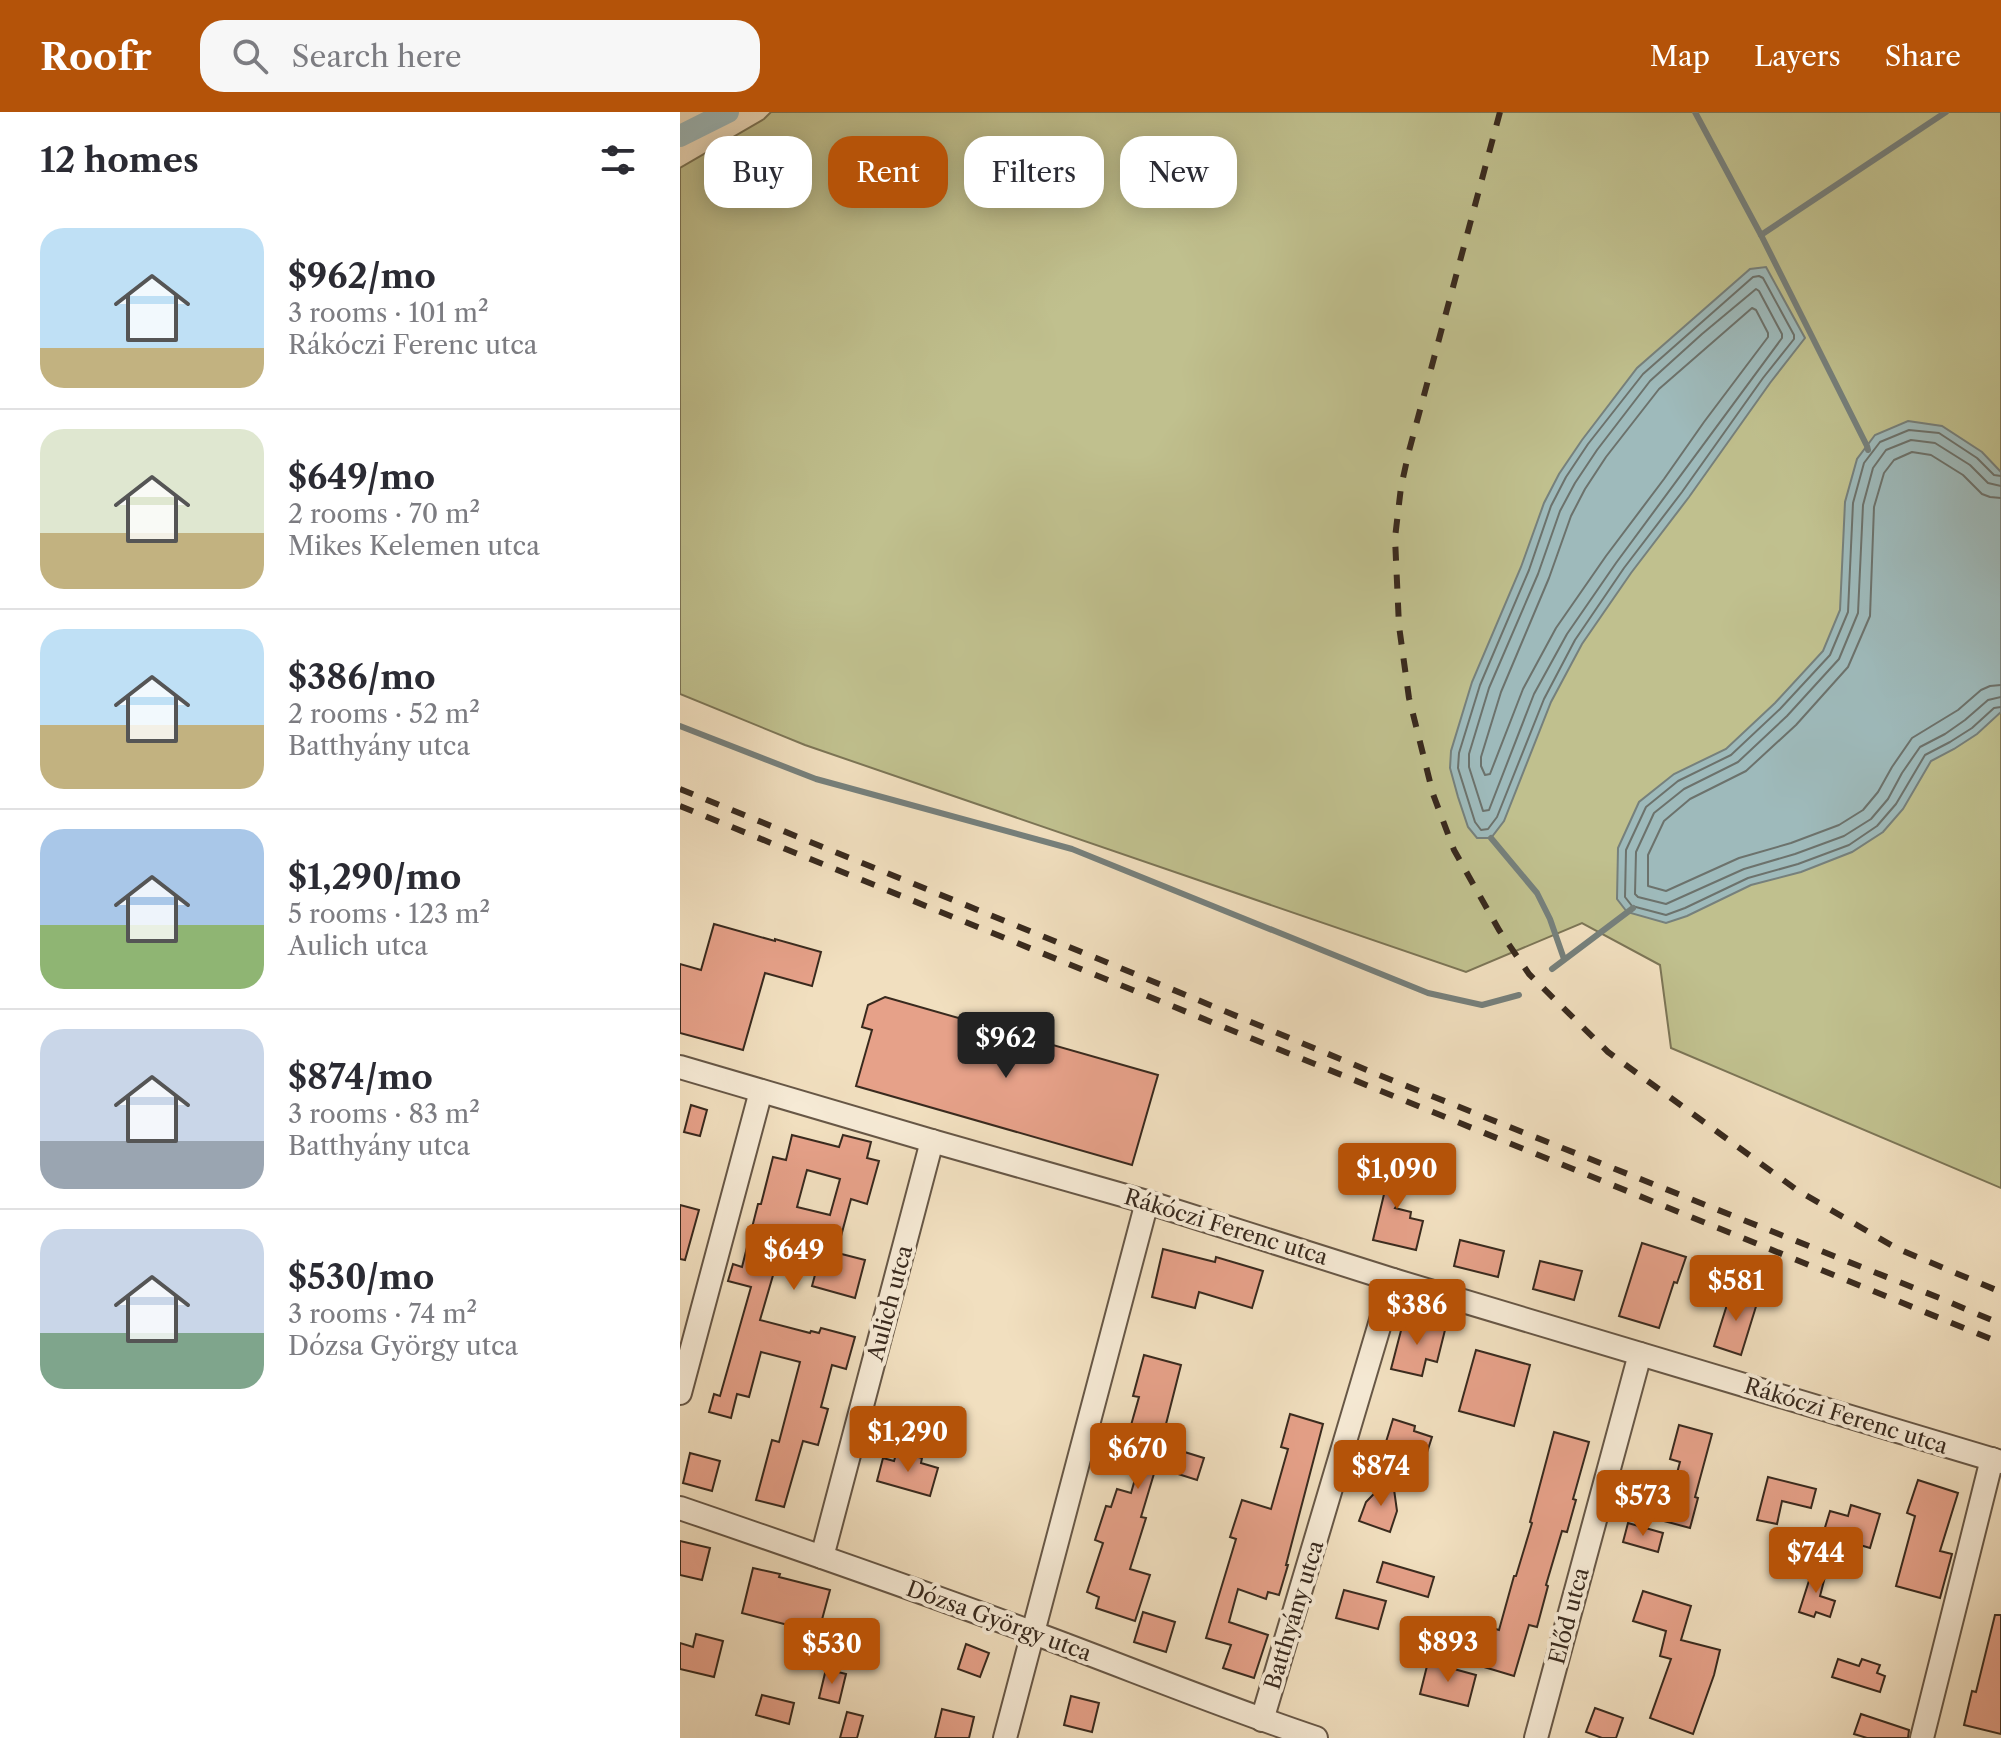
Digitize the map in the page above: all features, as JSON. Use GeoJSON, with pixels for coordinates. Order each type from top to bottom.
{"type":"FeatureCollection","features":[{"type":"Feature","properties":{"kind":"street","name":"Rákóczi Ferenc utca"},"geometry":{"type":"LineString","coordinates":[[680,1067],[1147,1202],[1393,1280],[1997,1460]]}},
{"type":"Feature","properties":{"kind":"street"},"geometry":{"type":"LineString","coordinates":[[680,1393],[761,1091]]}},
{"type":"Feature","properties":{"kind":"street","name":"Aulich utca"},"geometry":{"type":"LineString","coordinates":[[822,1557],[932,1141]]}},
{"type":"Feature","properties":{"kind":"street"},"geometry":{"type":"LineString","coordinates":[[1005,1738],[1147,1202]]}},
{"type":"Feature","properties":{"kind":"street","name":"Batthyány utca"},"geometry":{"type":"LineString","coordinates":[[1262,1720],[1393,1280]]}},
{"type":"Feature","properties":{"kind":"street","name":"Előd utca"},"geometry":{"type":"LineString","coordinates":[[1536,1738],[1640,1354]]}},
{"type":"Feature","properties":{"kind":"street"},"geometry":{"type":"LineString","coordinates":[[1922,1738],[1997,1460]]}},
{"type":"Feature","properties":{"kind":"street","name":"Dózsa György utca"},"geometry":{"type":"LineString","coordinates":[[680,1508],[1033,1632],[1316,1738]]}},
{"type":"Feature","properties":{"kind":"green space"},"geometry":{"type":"Polygon","coordinates":[[[771,112],[2001,112],[2001,1188],[1671,1048],[1660,965],[1582,923],[1466,972],[805,745],[680,694],[680,168],[704,154],[704,208],[812,208],[812,136],[735,136],[771,112]]]}},
{"type":"Feature","properties":{"kind":"water"},"geometry":{"type":"Polygon","coordinates":[[[1766,267],[1805,338],[1582,644],[1551,702],[1504,821],[1491,838],[1477,838],[1468,827],[1458,797],[1450,768],[1451,751],[1472,682],[1521,567],[1544,503],[1582,440],[1637,368],[1750,269],[1766,267]]]}},
{"type":"Feature","properties":{"kind":"water"},"geometry":{"type":"Polygon","coordinates":[[[1908,421],[1942,426],[1982,452],[2001,472],[2001,712],[1977,734],[1931,761],[1903,809],[1883,832],[1852,852],[1801,872],[1751,885],[1666,923],[1627,912],[1617,899],[1618,848],[1639,802],[1674,774],[1726,749],[1775,703],[1823,651],[1840,610],[1845,502],[1857,459],[1875,435],[1908,421]]]}},
{"type":"Feature","properties":{"kind":"building"},"geometry":{"type":"Polygon","coordinates":[[[714,924],[821,952],[812,986],[765,973],[743,1050],[680,1033],[680,964],[701,970],[714,924]]]}},
{"type":"Feature","properties":{"kind":"building"},"geometry":{"type":"Polygon","coordinates":[[[885,997],[1158,1075],[1132,1165],[856,1086],[872,1030],[862,1027],[868,1005],[885,997]]]}},
{"type":"Feature","properties":{"kind":"building"},"geometry":{"type":"Polygon","coordinates":[[[691,1105],[707,1110],[700,1136],[684,1132],[691,1105]]]}},
{"type":"Feature","properties":{"kind":"building"},"geometry":{"type":"Polygon","coordinates":[[[792,1135],[839,1147],[843,1135],[871,1142],[867,1158],[879,1161],[867,1204],[851,1199],[840,1240],[793,1227],[780,1274],[774,1272],[760,1320],[810,1333],[819,1333],[821,1328],[855,1337],[846,1369],[832,1365],[821,1407],[828,1409],[818,1445],[803,1441],[784,1507],[756,1500],[772,1440],[779,1442],[800,1362],[761,1352],[749,1397],[737,1394],[731,1418],[709,1412],[714,1394],[720,1396],[751,1287],[728,1281],[733,1264],[742,1267],[773,1157],[786,1160],[792,1135]],[[807,1170],[797,1207],[830,1215],[840,1179],[807,1170]]]}},
{"type":"Feature","properties":{"kind":"building"},"geometry":{"type":"Polygon","coordinates":[[[1395,1161],[1416,1175],[1395,1208],[1411,1212],[1410,1218],[1423,1221],[1416,1250],[1373,1240],[1386,1186],[1380,1183],[1395,1161]]]}},
{"type":"Feature","properties":{"kind":"building"},"geometry":{"type":"Polygon","coordinates":[[[680,1205],[699,1210],[685,1260],[680,1259],[680,1205]]]}},
{"type":"Feature","properties":{"kind":"building"},"geometry":{"type":"Polygon","coordinates":[[[1460,1240],[1504,1251],[1498,1277],[1454,1266],[1460,1240]]]}},
{"type":"Feature","properties":{"kind":"building"},"geometry":{"type":"Polygon","coordinates":[[[1642,1243],[1686,1257],[1659,1328],[1619,1316],[1642,1243]]]}},
{"type":"Feature","properties":{"kind":"building"},"geometry":{"type":"Polygon","coordinates":[[[822,1249],[865,1260],[855,1298],[812,1286],[822,1249]]]}},
{"type":"Feature","properties":{"kind":"building"},"geometry":{"type":"Polygon","coordinates":[[[1163,1249],[1215,1262],[1216,1257],[1263,1271],[1252,1308],[1199,1292],[1195,1308],[1152,1297],[1163,1249]]]}},
{"type":"Feature","properties":{"kind":"building"},"geometry":{"type":"Polygon","coordinates":[[[1540,1261],[1582,1271],[1574,1300],[1533,1289],[1540,1261]]]}},
{"type":"Feature","properties":{"kind":"building"},"geometry":{"type":"Polygon","coordinates":[[[1731,1292],[1758,1300],[1741,1355],[1714,1346],[1731,1292]]]}},
{"type":"Feature","properties":{"kind":"building"},"geometry":{"type":"Polygon","coordinates":[[[1404,1319],[1445,1330],[1437,1362],[1426,1359],[1422,1376],[1391,1369],[1404,1319]]]}},
{"type":"Feature","properties":{"kind":"building"},"geometry":{"type":"Polygon","coordinates":[[[1476,1350],[1530,1365],[1514,1426],[1459,1411],[1476,1350]]]}},
{"type":"Feature","properties":{"kind":"building"},"geometry":{"type":"Polygon","coordinates":[[[1144,1355],[1181,1365],[1164,1432],[1169,1434],[1165,1446],[1204,1458],[1197,1480],[1156,1467],[1141,1517],[1146,1518],[1130,1569],[1150,1575],[1135,1621],[1096,1608],[1099,1597],[1087,1592],[1103,1543],[1095,1540],[1106,1506],[1111,1507],[1117,1489],[1131,1493],[1140,1462],[1122,1457],[1139,1397],[1133,1396],[1144,1355]]]}},
{"type":"Feature","properties":{"kind":"building"},"geometry":{"type":"Polygon","coordinates":[[[1290,1414],[1323,1424],[1279,1595],[1268,1592],[1266,1599],[1238,1589],[1229,1622],[1268,1635],[1254,1678],[1223,1668],[1231,1645],[1206,1638],[1236,1539],[1230,1537],[1242,1500],[1271,1509],[1288,1449],[1281,1447],[1290,1414]]]}},
{"type":"Feature","properties":{"kind":"building"},"geometry":{"type":"Polygon","coordinates":[[[1393,1419],[1415,1426],[1414,1431],[1432,1437],[1420,1474],[1401,1468],[1399,1475],[1378,1468],[1393,1419]]]}},
{"type":"Feature","properties":{"kind":"building"},"geometry":{"type":"Polygon","coordinates":[[[1679,1425],[1712,1434],[1690,1528],[1664,1521],[1680,1462],[1670,1459],[1679,1425]]]}},
{"type":"Feature","properties":{"kind":"building"},"geometry":{"type":"Polygon","coordinates":[[[1554,1432],[1589,1442],[1573,1499],[1576,1500],[1567,1532],[1562,1531],[1537,1627],[1529,1625],[1514,1676],[1464,1661],[1475,1623],[1499,1630],[1532,1523],[1554,1432]]]}},
{"type":"Feature","properties":{"kind":"building"},"geometry":{"type":"Polygon","coordinates":[[[897,1451],[922,1458],[921,1463],[938,1468],[930,1496],[877,1481],[883,1458],[894,1461],[897,1451]]]}},
{"type":"Feature","properties":{"kind":"building"},"geometry":{"type":"Polygon","coordinates":[[[690,1453],[720,1461],[712,1491],[683,1483],[690,1453]]]}},
{"type":"Feature","properties":{"kind":"building"},"geometry":{"type":"Polygon","coordinates":[[[1392,1475],[1397,1511],[1390,1532],[1359,1521],[1366,1502],[1392,1475]]]}},
{"type":"Feature","properties":{"kind":"building"},"geometry":{"type":"Polygon","coordinates":[[[1768,1477],[1816,1489],[1811,1508],[1782,1501],[1777,1524],[1757,1520],[1768,1477]]]}},
{"type":"Feature","properties":{"kind":"building"},"geometry":{"type":"Polygon","coordinates":[[[1918,1480],[1958,1493],[1940,1551],[1952,1554],[1940,1598],[1896,1586],[1915,1516],[1907,1513],[1918,1480]]]}},
{"type":"Feature","properties":{"kind":"building"},"geometry":{"type":"Polygon","coordinates":[[[1851,1505],[1880,1514],[1870,1548],[1823,1534],[1830,1511],[1848,1516],[1851,1505]]]}},
{"type":"Feature","properties":{"kind":"building"},"geometry":{"type":"Polygon","coordinates":[[[1628,1523],[1663,1533],[1658,1552],[1623,1542],[1628,1523]]]}},
{"type":"Feature","properties":{"kind":"building"},"geometry":{"type":"Polygon","coordinates":[[[680,1541],[710,1548],[702,1580],[680,1575],[680,1541]]]}},
{"type":"Feature","properties":{"kind":"building"},"geometry":{"type":"Polygon","coordinates":[[[1383,1562],[1434,1577],[1428,1597],[1377,1582],[1383,1562]]]}},
{"type":"Feature","properties":{"kind":"building"},"geometry":{"type":"Polygon","coordinates":[[[1814,1565],[1827,1569],[1820,1596],[1835,1601],[1830,1617],[1816,1612],[1814,1617],[1799,1612],[1814,1565]]]}},
{"type":"Feature","properties":{"kind":"building"},"geometry":{"type":"Polygon","coordinates":[[[753,1568],[830,1590],[817,1638],[787,1631],[788,1625],[742,1613],[753,1568]]]}},
{"type":"Feature","properties":{"kind":"building"},"geometry":{"type":"Polygon","coordinates":[[[1344,1590],[1386,1601],[1378,1629],[1336,1618],[1344,1590]]]}},
{"type":"Feature","properties":{"kind":"building"},"geometry":{"type":"Polygon","coordinates":[[[1643,1591],[1691,1606],[1681,1640],[1720,1650],[1693,1734],[1650,1718],[1671,1659],[1660,1656],[1666,1631],[1633,1621],[1643,1591]]]}},
{"type":"Feature","properties":{"kind":"building"},"geometry":{"type":"Polygon","coordinates":[[[1143,1612],[1175,1622],[1166,1652],[1134,1642],[1143,1612]]]}},
{"type":"Feature","properties":{"kind":"building"},"geometry":{"type":"Polygon","coordinates":[[[1995,1615],[2001,1615],[2001,1734],[1964,1725],[1972,1691],[1976,1692],[1995,1615]]]}},
{"type":"Feature","properties":{"kind":"building"},"geometry":{"type":"Polygon","coordinates":[[[696,1634],[723,1641],[714,1677],[680,1669],[680,1643],[693,1647],[696,1634]]]}},
{"type":"Feature","properties":{"kind":"building"},"geometry":{"type":"Polygon","coordinates":[[[966,1644],[989,1653],[980,1677],[958,1669],[966,1644]]]}},
{"type":"Feature","properties":{"kind":"building"},"geometry":{"type":"Polygon","coordinates":[[[1838,1659],[1859,1666],[1862,1659],[1880,1665],[1877,1673],[1885,1676],[1880,1692],[1832,1677],[1838,1659]]]}},
{"type":"Feature","properties":{"kind":"building"},"geometry":{"type":"Polygon","coordinates":[[[1428,1662],[1476,1675],[1468,1706],[1420,1694],[1428,1662]]]}},
{"type":"Feature","properties":{"kind":"building"},"geometry":{"type":"Polygon","coordinates":[[[826,1669],[846,1674],[839,1703],[819,1698],[826,1669]]]}},
{"type":"Feature","properties":{"kind":"building"},"geometry":{"type":"Polygon","coordinates":[[[762,1695],[794,1703],[789,1724],[756,1715],[762,1695]]]}},
{"type":"Feature","properties":{"kind":"building"},"geometry":{"type":"Polygon","coordinates":[[[1071,1696],[1099,1703],[1092,1732],[1064,1725],[1071,1696]]]}},
{"type":"Feature","properties":{"kind":"building"},"geometry":{"type":"Polygon","coordinates":[[[1595,1708],[1623,1718],[1616,1738],[1602,1738],[1586,1732],[1595,1708]]]}},
{"type":"Feature","properties":{"kind":"building"},"geometry":{"type":"Polygon","coordinates":[[[942,1709],[974,1717],[969,1738],[935,1738],[942,1709]]]}},
{"type":"Feature","properties":{"kind":"building"},"geometry":{"type":"Polygon","coordinates":[[[847,1712],[863,1716],[857,1738],[840,1738],[847,1712]]]}},
{"type":"Feature","properties":{"kind":"building"},"geometry":{"type":"Polygon","coordinates":[[[1861,1714],[1909,1730],[1908,1738],[1867,1738],[1854,1734],[1861,1714]]]}},
{"type":"Feature","properties":{"kind":"waterway"},"geometry":{"type":"LineString","coordinates":[[680,136],[728,112]]}},
{"type":"Feature","properties":{"kind":"waterway"},"geometry":{"type":"LineString","coordinates":[[1695,112],[1761,235],[1868,450]]}},
{"type":"Feature","properties":{"kind":"waterway"},"geometry":{"type":"LineString","coordinates":[[1761,235],[1946,112]]}},
{"type":"Feature","properties":{"kind":"waterway"},"geometry":{"type":"LineString","coordinates":[[680,726],[816,779],[1072,849],[1428,993],[1482,1005],[1519,995]]}},
{"type":"Feature","properties":{"kind":"waterway"},"geometry":{"type":"LineString","coordinates":[[1491,838],[1537,893],[1564,959]]}},
{"type":"Feature","properties":{"kind":"waterway"},"geometry":{"type":"LineString","coordinates":[[1552,969],[1633,908]]}},
{"type":"Feature","properties":{"kind":"railway"},"geometry":{"type":"LineString","coordinates":[[1500,112],[1409,451],[1395,538],[1399,626],[1409,698],[1433,794],[1454,850],[1499,930],[1529,974],[1608,1052],[1797,1190],[1896,1248],[2001,1292]]}},
{"type":"Feature","properties":{"kind":"railway"},"geometry":{"type":"LineString","coordinates":[[680,789],[1379,1075],[2001,1324]]}},
{"type":"Feature","properties":{"kind":"railway"},"geometry":{"type":"LineString","coordinates":[[680,806],[2001,1343]]}}]}
